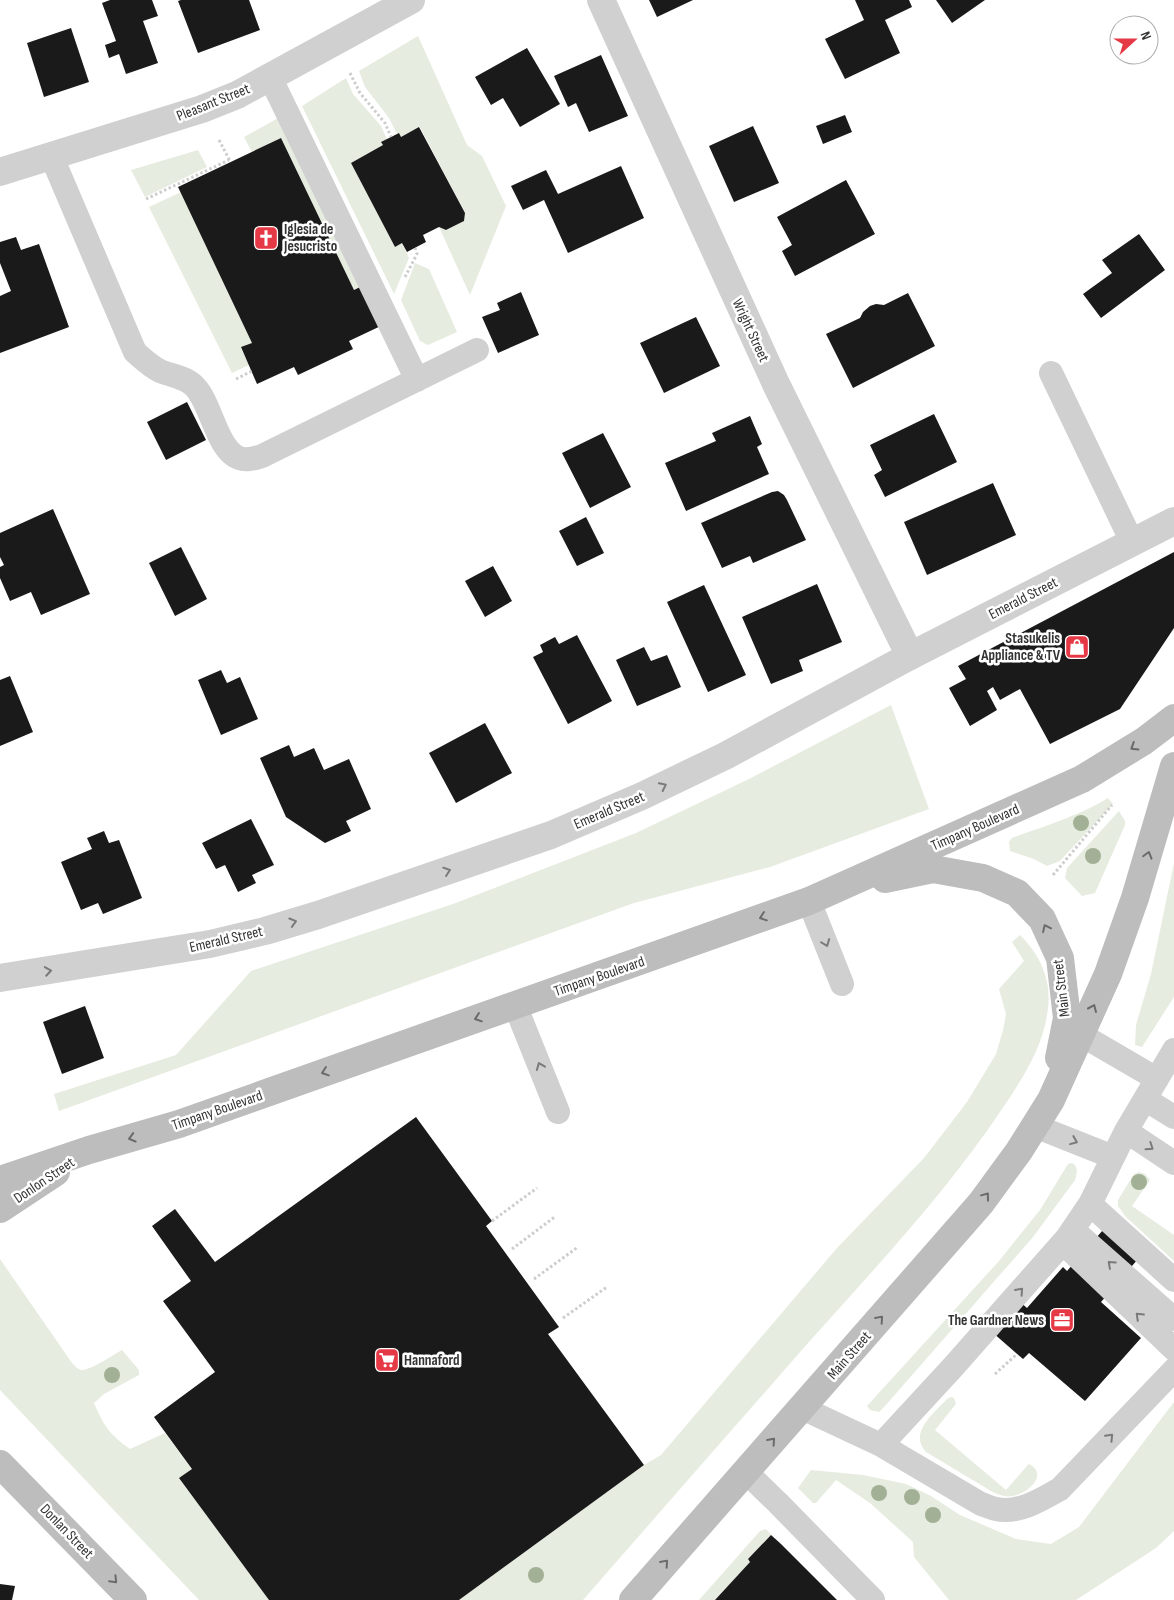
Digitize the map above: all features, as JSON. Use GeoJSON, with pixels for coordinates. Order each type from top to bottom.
{"type":"FeatureCollection","features":[{"type":"Feature","properties":{"kind":"main road","name":"Timpany Boulevard"},"geometry":{"type":"LineString","coordinates":[[0,1180],[88,1150],[179,1124],[809,901],[1082,779],[1144,741],[1174,718]]}},
{"type":"Feature","properties":{"kind":"main road","name":"Main Street"},"geometry":{"type":"LineString","coordinates":[[633,1600],[982,1202],[1020,1151],[1051,1100],[1073,1030],[1108,974],[1135,898],[1174,766]]}},
{"type":"Feature","properties":{"kind":"main road","name":"Main Street"},"geometry":{"type":"LineString","coordinates":[[809,901],[871,881],[933,870],[983,878],[1017,893],[1042,919],[1060,958],[1066,1018],[1073,1030]]}},
{"type":"Feature","properties":{"kind":"main road","name":"Donlon Street"},"geometry":{"type":"LineString","coordinates":[[0,1209],[88,1150]]}},
{"type":"Feature","properties":{"kind":"main road","name":"Donlan Street"},"geometry":{"type":"LineString","coordinates":[[2,1463],[133,1600]]}},
{"type":"Feature","properties":{"kind":"street","name":"Pleasant Street"},"geometry":{"type":"LineString","coordinates":[[0,172],[202,109],[237,95],[411,0]]}},
{"type":"Feature","properties":{"kind":"street","name":"Wright Street"},"geometry":{"type":"LineString","coordinates":[[601,0],[776,384],[910,656]]}},
{"type":"Feature","properties":{"kind":"street","name":"Emerald Street"},"geometry":{"type":"LineString","coordinates":[[0,978],[210,944],[265,931],[328,912],[551,835],[642,796],[725,756],[910,656],[1174,521]]}},
{"type":"Feature","properties":{"kind":"lane"},"geometry":{"type":"LineString","coordinates":[[270,77],[417,380]]}},
{"type":"Feature","properties":{"kind":"lane"},"geometry":{"type":"LineString","coordinates":[[51,155],[136,352],[148,364],[186,379],[196,387],[205,401],[229,451],[239,458],[250,459],[262,456],[477,350]]}},
{"type":"Feature","properties":{"kind":"lane"},"geometry":{"type":"LineString","coordinates":[[1051,373],[1132,542]]}},
{"type":"Feature","properties":{"kind":"lane"},"geometry":{"type":"LineString","coordinates":[[809,901],[842,984]]}},
{"type":"Feature","properties":{"kind":"lane"},"geometry":{"type":"LineString","coordinates":[[515,1005],[558,1112]]}},
{"type":"Feature","properties":{"kind":"lane"},"geometry":{"type":"LineString","coordinates":[[1073,1030],[1157,1078]]}},
{"type":"Feature","properties":{"kind":"lane"},"geometry":{"type":"LineString","coordinates":[[881,1445],[953,1367],[1068,1236],[1090,1204],[1126,1131],[1174,1050]]}},
{"type":"Feature","properties":{"kind":"lane"},"geometry":{"type":"LineString","coordinates":[[1145,1099],[1174,1117]]}},
{"type":"Feature","properties":{"kind":"lane"},"geometry":{"type":"LineString","coordinates":[[1035,1126],[1113,1157]]}},
{"type":"Feature","properties":{"kind":"lane"},"geometry":{"type":"LineString","coordinates":[[1126,1131],[1174,1163]]}},
{"type":"Feature","properties":{"kind":"lane"},"geometry":{"type":"LineString","coordinates":[[1090,1204],[1174,1280]]}},
{"type":"Feature","properties":{"kind":"lane"},"geometry":{"type":"LineString","coordinates":[[1068,1236],[1174,1319]]}},
{"type":"Feature","properties":{"kind":"lane"},"geometry":{"type":"LineString","coordinates":[[1068,1236],[1174,1349]]}},
{"type":"Feature","properties":{"kind":"lane"},"geometry":{"type":"LineString","coordinates":[[802,1408],[881,1445],[980,1504],[996,1510],[1014,1509],[1040,1501],[1060,1489],[1174,1370]]}},
{"type":"Feature","properties":{"kind":"lane"},"geometry":{"type":"LineString","coordinates":[[745,1471],[873,1600]]}},
{"type":"Feature","properties":{"kind":"path"},"geometry":{"type":"LineString","coordinates":[[350,72],[360,93],[385,124],[391,137]]}},
{"type":"Feature","properties":{"kind":"path"},"geometry":{"type":"LineString","coordinates":[[146,199],[229,161],[219,139]]}},
{"type":"Feature","properties":{"kind":"path"},"geometry":{"type":"LineString","coordinates":[[236,379],[252,371]]}},
{"type":"Feature","properties":{"kind":"path"},"geometry":{"type":"LineString","coordinates":[[1053,875],[1117,799]]}},
{"type":"Feature","properties":{"kind":"path"},"geometry":{"type":"LineString","coordinates":[[492,1221],[537,1188]]}},
{"type":"Feature","properties":{"kind":"path"},"geometry":{"type":"LineString","coordinates":[[512,1249],[556,1216]]}},
{"type":"Feature","properties":{"kind":"path"},"geometry":{"type":"LineString","coordinates":[[534,1279],[578,1247]]}},
{"type":"Feature","properties":{"kind":"path"},"geometry":{"type":"LineString","coordinates":[[563,1318],[607,1286]]}},
{"type":"Feature","properties":{"kind":"shaded area"},"geometry":{"type":"Polygon","coordinates":[[[418,36],[467,145],[482,156],[506,206],[470,295],[439,227],[447,230],[464,221],[465,213],[420,127],[401,137],[399,133],[397,134],[389,118],[365,87],[359,71],[418,36]]]}},
{"type":"Feature","properties":{"kind":"shaded area"},"geometry":{"type":"Polygon","coordinates":[[[346,78],[353,94],[381,126],[387,139],[383,145],[351,163],[395,247],[402,243],[409,258],[394,294],[302,106],[346,78]]]}},
{"type":"Feature","properties":{"kind":"shaded area"},"geometry":{"type":"Polygon","coordinates":[[[280,117],[359,287],[354,290],[281,138],[252,152],[244,137],[280,117]]]}},
{"type":"Feature","properties":{"kind":"shaded area"},"geometry":{"type":"Polygon","coordinates":[[[198,150],[207,167],[145,197],[131,170],[198,150]]]}},
{"type":"Feature","properties":{"kind":"shaded area"},"geometry":{"type":"Polygon","coordinates":[[[181,192],[252,343],[241,348],[249,365],[232,373],[149,207],[181,192]]]}},
{"type":"Feature","properties":{"kind":"shaded area"},"geometry":{"type":"Polygon","coordinates":[[[415,263],[429,269],[457,332],[428,345],[420,341],[401,300],[415,263]]]}},
{"type":"Feature","properties":{"kind":"shaded area"},"geometry":{"type":"Polygon","coordinates":[[[891,705],[929,809],[770,867],[634,903],[59,1111],[54,1094],[176,1055],[251,971],[453,904],[636,833],[749,779],[891,705]]]}},
{"type":"Feature","properties":{"kind":"shaded area"},"geometry":{"type":"Polygon","coordinates":[[[1108,798],[1113,804],[1060,861],[1047,866],[1034,859],[1010,851],[1009,842],[1012,838],[1073,815],[1108,798]]]}},
{"type":"Feature","properties":{"kind":"shaded area"},"geometry":{"type":"Polygon","coordinates":[[[1119,811],[1125,821],[1125,825],[1095,893],[1082,896],[1065,878],[1067,868],[1119,811]]]}},
{"type":"Feature","properties":{"kind":"shaded area"},"geometry":{"type":"Polygon","coordinates":[[[1174,863],[1174,997],[1142,1047],[1135,1045],[1136,1025],[1151,974],[1174,863]]]}},
{"type":"Feature","properties":{"kind":"shaded area"},"geometry":{"type":"Polygon","coordinates":[[[1020,935],[1028,943],[1040,962],[1047,981],[1047,1015],[1041,1040],[1023,1076],[1002,1109],[957,1171],[909,1229],[583,1600],[459,1600],[644,1465],[661,1455],[837,1248],[924,1158],[967,1102],[996,1054],[1006,1014],[999,989],[1024,961],[1012,942],[1020,935]]]}},
{"type":"Feature","properties":{"kind":"shaded area"},"geometry":{"type":"Polygon","coordinates":[[[1072,1163],[1077,1168],[1075,1180],[1033,1237],[885,1406],[879,1412],[870,1410],[867,1406],[999,1261],[1040,1210],[1068,1164],[1072,1163]]]}},
{"type":"Feature","properties":{"kind":"shaded area"},"geometry":{"type":"Polygon","coordinates":[[[1139,1172],[1145,1174],[1150,1180],[1132,1206],[1174,1235],[1174,1261],[1126,1217],[1118,1206],[1118,1200],[1134,1174],[1139,1172]]]}},
{"type":"Feature","properties":{"kind":"shaded area"},"geometry":{"type":"Polygon","coordinates":[[[0,1259],[77,1368],[82,1370],[92,1367],[122,1350],[139,1370],[139,1375],[104,1394],[94,1403],[101,1418],[112,1434],[130,1449],[165,1433],[192,1469],[180,1478],[269,1600],[199,1600],[0,1390],[0,1259]]]}},
{"type":"Feature","properties":{"kind":"shaded area"},"geometry":{"type":"Polygon","coordinates":[[[951,1397],[954,1398],[956,1404],[935,1430],[1006,1490],[1029,1464],[1035,1469],[1037,1475],[1032,1486],[1025,1491],[1011,1496],[1000,1495],[926,1452],[921,1445],[921,1431],[930,1417],[951,1397]]]}},
{"type":"Feature","properties":{"kind":"shaded area"},"geometry":{"type":"Polygon","coordinates":[[[1174,1402],[1174,1531],[1156,1548],[1076,1600],[949,1600],[914,1557],[913,1542],[870,1503],[836,1480],[816,1503],[813,1503],[798,1488],[811,1470],[863,1475],[906,1484],[931,1496],[960,1515],[1016,1539],[1051,1544],[1079,1527],[1174,1402]]]}},
{"type":"Feature","properties":{"kind":"shaded area"},"geometry":{"type":"Polygon","coordinates":[[[766,1529],[771,1535],[748,1559],[750,1562],[715,1600],[699,1600],[760,1531],[766,1529]]]}},
{"type":"Feature","properties":{"kind":"building"},"geometry":{"type":"Polygon","coordinates":[[[110,0],[152,0],[158,16],[143,21],[158,63],[126,74],[119,54],[109,58],[105,45],[116,41],[102,3],[110,0]]]}},
{"type":"Feature","properties":{"kind":"building"},"geometry":{"type":"Polygon","coordinates":[[[249,0],[260,30],[198,53],[178,1],[249,0]]]}},
{"type":"Feature","properties":{"kind":"building"},"geometry":{"type":"Polygon","coordinates":[[[649,0],[693,0],[657,17],[649,0]]]}},
{"type":"Feature","properties":{"kind":"building"},"geometry":{"type":"Polygon","coordinates":[[[855,0],[909,0],[912,7],[885,20],[900,53],[845,79],[825,39],[864,20],[855,0]]]}},
{"type":"Feature","properties":{"kind":"building"},"geometry":{"type":"Polygon","coordinates":[[[936,0],[985,0],[952,23],[936,0]]]}},
{"type":"Feature","properties":{"kind":"building"},"geometry":{"type":"Polygon","coordinates":[[[71,28],[89,82],[44,97],[27,43],[71,28]]]}},
{"type":"Feature","properties":{"kind":"building"},"geometry":{"type":"Polygon","coordinates":[[[527,48],[560,104],[520,127],[503,98],[491,105],[475,77],[527,48]]]}},
{"type":"Feature","properties":{"kind":"building"},"geometry":{"type":"Polygon","coordinates":[[[601,55],[628,116],[589,132],[576,103],[568,107],[554,76],[601,55]]]}},
{"type":"Feature","properties":{"kind":"building"},"geometry":{"type":"Polygon","coordinates":[[[845,115],[852,132],[823,144],[816,126],[845,115]]]}},
{"type":"Feature","properties":{"kind":"building"},"geometry":{"type":"Polygon","coordinates":[[[753,126],[779,183],[734,202],[709,146],[753,126]]]}},
{"type":"Feature","properties":{"kind":"building","name":"Iglesia de Jesucristo"},"geometry":{"type":"Polygon","coordinates":[[[419,127],[465,213],[464,221],[446,230],[439,227],[423,235],[426,242],[407,252],[402,243],[395,247],[351,163],[383,145],[381,142],[399,133],[401,137],[419,127]]]}},
{"type":"Feature","properties":{"kind":"building","name":"Iglesia de Jesucristo"},"geometry":{"type":"Polygon","coordinates":[[[281,138],[354,290],[366,284],[385,324],[349,341],[353,349],[298,375],[294,367],[257,384],[241,347],[252,343],[178,187],[281,138]]]}},
{"type":"Feature","properties":{"kind":"building"},"geometry":{"type":"Polygon","coordinates":[[[621,166],[644,218],[568,253],[544,200],[523,210],[511,186],[546,170],[558,194],[621,166]]]}},
{"type":"Feature","properties":{"kind":"building"},"geometry":{"type":"Polygon","coordinates":[[[846,180],[875,234],[795,276],[782,251],[792,245],[777,217],[846,180]]]}},
{"type":"Feature","properties":{"kind":"building"},"geometry":{"type":"Polygon","coordinates":[[[1139,234],[1165,270],[1101,318],[1083,294],[1112,273],[1102,260],[1139,234]]]}},
{"type":"Feature","properties":{"kind":"building"},"geometry":{"type":"Polygon","coordinates":[[[16,237],[21,250],[39,244],[69,327],[0,353],[0,296],[11,291],[0,263],[0,242],[16,237]]]}},
{"type":"Feature","properties":{"kind":"building"},"geometry":{"type":"Polygon","coordinates":[[[521,292],[539,335],[498,353],[482,317],[500,310],[497,303],[521,292]]]}},
{"type":"Feature","properties":{"kind":"building"},"geometry":{"type":"Polygon","coordinates":[[[908,293],[935,346],[853,388],[826,334],[860,318],[863,312],[870,306],[876,304],[884,305],[908,293]]]}},
{"type":"Feature","properties":{"kind":"building"},"geometry":{"type":"Polygon","coordinates":[[[696,317],[720,366],[664,393],[640,343],[696,317]]]}},
{"type":"Feature","properties":{"kind":"building"},"geometry":{"type":"Polygon","coordinates":[[[187,402],[206,440],[166,460],[147,422],[187,402]]]}},
{"type":"Feature","properties":{"kind":"building"},"geometry":{"type":"Polygon","coordinates":[[[934,414],[957,462],[885,497],[874,475],[882,470],[870,445],[934,414]]]}},
{"type":"Feature","properties":{"kind":"building"},"geometry":{"type":"Polygon","coordinates":[[[750,416],[762,444],[757,447],[769,474],[686,511],[665,463],[716,441],[712,433],[750,416]]]}},
{"type":"Feature","properties":{"kind":"building"},"geometry":{"type":"Polygon","coordinates":[[[603,433],[631,487],[590,508],[562,453],[603,433]]]}},
{"type":"Feature","properties":{"kind":"building"},"geometry":{"type":"Polygon","coordinates":[[[993,483],[1016,535],[927,575],[904,522],[993,483]]]}},
{"type":"Feature","properties":{"kind":"building"},"geometry":{"type":"Polygon","coordinates":[[[778,491],[787,500],[806,540],[753,563],[750,556],[722,568],[701,523],[778,491]]]}},
{"type":"Feature","properties":{"kind":"building"},"geometry":{"type":"Polygon","coordinates":[[[53,509],[90,594],[41,615],[31,592],[10,601],[0,578],[0,567],[4,565],[0,557],[0,533],[53,509]]]}},
{"type":"Feature","properties":{"kind":"building"},"geometry":{"type":"Polygon","coordinates":[[[586,517],[604,553],[577,566],[559,531],[586,517]]]}},
{"type":"Feature","properties":{"kind":"building"},"geometry":{"type":"Polygon","coordinates":[[[181,547],[207,599],[175,616],[149,563],[181,547]]]}},
{"type":"Feature","properties":{"kind":"building","name":"Stasukelis Appliance & TV"},"geometry":{"type":"Polygon","coordinates":[[[1174,552],[1174,628],[1120,709],[1050,744],[1020,689],[1000,700],[993,687],[987,691],[997,710],[970,726],[949,688],[966,679],[958,666],[1174,552]]]}},
{"type":"Feature","properties":{"kind":"building"},"geometry":{"type":"Polygon","coordinates":[[[493,566],[512,601],[485,617],[465,581],[493,566]]]}},
{"type":"Feature","properties":{"kind":"building"},"geometry":{"type":"Polygon","coordinates":[[[817,584],[842,642],[799,660],[803,671],[771,684],[742,617],[817,584]]]}},
{"type":"Feature","properties":{"kind":"building"},"geometry":{"type":"Polygon","coordinates":[[[704,585],[746,675],[708,692],[667,602],[704,585]]]}},
{"type":"Feature","properties":{"kind":"building"},"geometry":{"type":"Polygon","coordinates":[[[577,635],[612,701],[568,724],[533,657],[543,652],[540,645],[555,637],[559,644],[577,635]]]}},
{"type":"Feature","properties":{"kind":"building"},"geometry":{"type":"Polygon","coordinates":[[[644,647],[651,661],[667,655],[681,687],[637,706],[616,660],[644,647]]]}},
{"type":"Feature","properties":{"kind":"building"},"geometry":{"type":"Polygon","coordinates":[[[221,670],[227,683],[240,677],[258,719],[221,735],[198,680],[221,670]]]}},
{"type":"Feature","properties":{"kind":"building"},"geometry":{"type":"Polygon","coordinates":[[[10,676],[33,732],[0,746],[0,680],[10,676]]]}},
{"type":"Feature","properties":{"kind":"building"},"geometry":{"type":"Polygon","coordinates":[[[485,723],[512,773],[456,803],[429,753],[485,723]]]}},
{"type":"Feature","properties":{"kind":"building"},"geometry":{"type":"Polygon","coordinates":[[[289,745],[294,757],[314,748],[324,770],[349,759],[371,809],[346,821],[351,831],[325,843],[286,817],[260,758],[289,745]]]}},
{"type":"Feature","properties":{"kind":"building"},"geometry":{"type":"Polygon","coordinates":[[[251,819],[274,865],[252,875],[256,883],[238,892],[225,865],[216,869],[202,843],[251,819]]]}},
{"type":"Feature","properties":{"kind":"building"},"geometry":{"type":"Polygon","coordinates":[[[104,831],[109,843],[119,840],[142,898],[103,914],[98,903],[81,910],[61,862],[92,849],[87,838],[104,831]]]}},
{"type":"Feature","properties":{"kind":"building"},"geometry":{"type":"Polygon","coordinates":[[[85,1006],[104,1058],[62,1074],[43,1022],[85,1006]]]}},
{"type":"Feature","properties":{"kind":"building","name":"Hannaford"},"geometry":{"type":"Polygon","coordinates":[[[416,1117],[492,1221],[486,1226],[559,1327],[548,1334],[644,1465],[459,1600],[269,1600],[179,1478],[192,1469],[154,1417],[215,1372],[163,1301],[191,1281],[152,1226],[175,1209],[215,1262],[416,1117]]]}},
{"type":"Feature","properties":{"kind":"building","name":"The Gardner News"},"geometry":{"type":"Polygon","coordinates":[[[1103,1230],[1138,1259],[1101,1302],[1141,1338],[1085,1401],[1029,1353],[1023,1359],[992,1332],[1019,1301],[1027,1308],[1063,1267],[1067,1271],[1103,1230]]]}},
{"type":"Feature","properties":{"kind":"building"},"geometry":{"type":"Polygon","coordinates":[[[771,1535],[837,1600],[715,1600],[750,1562],[748,1559],[771,1535]]]}},
{"type":"Feature","properties":{"kind":"building"},"geometry":{"type":"Polygon","coordinates":[[[0,1584],[15,1586],[12,1600],[0,1600],[0,1584]]]}},
{"type":"Feature","properties":{"kind":"place","name":"Iglesia de Jesucristo"},"geometry":{"type":"Point","coordinates":[266,238]}},
{"type":"Feature","properties":{"kind":"place","name":"Stasukelis Appliance & TV"},"geometry":{"type":"Point","coordinates":[1077,647]}},
{"type":"Feature","properties":{"kind":"place","name":"The Gardner News"},"geometry":{"type":"Point","coordinates":[1062,1320]}},
{"type":"Feature","properties":{"kind":"place","name":"Hannaford"},"geometry":{"type":"Point","coordinates":[387,1360]}}]}
